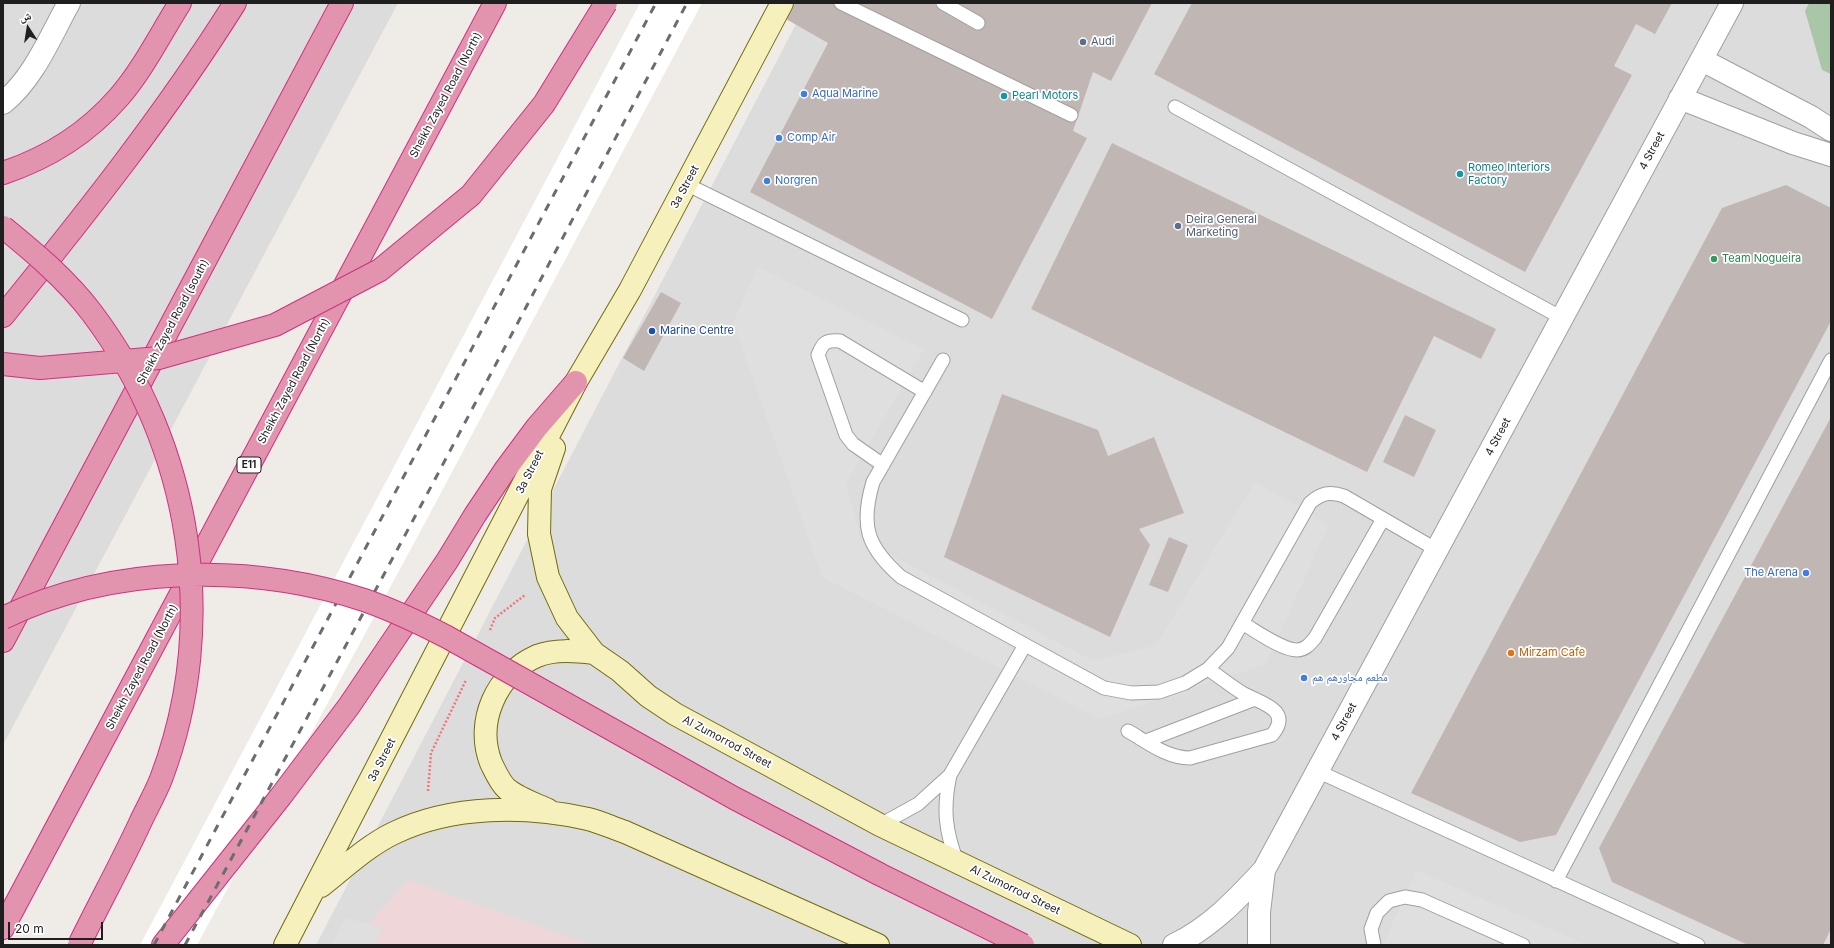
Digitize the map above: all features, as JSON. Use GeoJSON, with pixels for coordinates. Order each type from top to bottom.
{"type":"FeatureCollection","features":[{"type":"Feature","properties":{"kind":"highway"},"geometry":{"type":"LineString","coordinates":[[3,173],[29,164],[62,146],[93,124],[119,97],[180,3]]}},
{"type":"Feature","properties":{"kind":"highway"},"geometry":{"type":"LineString","coordinates":[[3,316],[86,213],[152,127],[235,3]]}},
{"type":"Feature","properties":{"kind":"highway","name":"Sheikh Zayed Road (south)"},"geometry":{"type":"LineString","coordinates":[[3,641],[342,3]]}},
{"type":"Feature","properties":{"kind":"highway","name":"Sheikh Zayed Road (North)"},"geometry":{"type":"LineString","coordinates":[[3,928],[494,3]]}},
{"type":"Feature","properties":{"kind":"highway"},"geometry":{"type":"LineString","coordinates":[[3,364],[40,368],[159,358],[275,325],[380,270],[470,195],[544,104],[606,3]]}},
{"type":"Feature","properties":{"kind":"highway"},"geometry":{"type":"LineString","coordinates":[[3,226],[45,261],[92,313],[131,372],[163,442],[181,502],[192,572],[191,642],[181,711],[163,772],[131,842],[79,945]]}},
{"type":"Feature","properties":{"kind":"highway"},"geometry":{"type":"LineString","coordinates":[[163,945],[281,796],[349,706],[439,573],[505,470],[537,427],[576,382]]}},
{"type":"Feature","properties":{"kind":"highway"},"geometry":{"type":"LineString","coordinates":[[3,618],[53,599],[96,587],[141,579],[186,575],[231,575],[276,579],[321,588],[364,600],[406,617],[447,637],[734,798],[881,875],[1023,945]]}},
{"type":"Feature","properties":{"kind":"street"},"geometry":{"type":"LineString","coordinates":[[3,103],[24,82],[69,3]]}},
{"type":"Feature","properties":{"kind":"street","name":"3a Street"},"geometry":{"type":"LineString","coordinates":[[285,945],[315,891],[576,382],[618,310],[782,3]]}},
{"type":"Feature","properties":{"kind":"street","name":"4 Street"},"geometry":{"type":"LineString","coordinates":[[1174,945],[1189,938],[1220,916],[1264,870],[1732,3]]}},
{"type":"Feature","properties":{"kind":"street"},"geometry":{"type":"LineString","coordinates":[[1702,60],[1811,117],[1831,130]]}},
{"type":"Feature","properties":{"kind":"street"},"geometry":{"type":"LineString","coordinates":[[1680,98],[1793,143],[1831,154]]}},
{"type":"Feature","properties":{"kind":"street","name":"Al Zumorrod Street"},"geometry":{"type":"LineString","coordinates":[[576,382],[540,489],[539,534],[548,578],[567,618],[594,653],[620,671],[648,696],[675,714],[880,824],[1130,945]]}},
{"type":"Feature","properties":{"kind":"street"},"geometry":{"type":"LineString","coordinates":[[552,812],[507,789],[495,772],[488,754],[485,734],[488,714],[494,696],[505,679],[520,666],[538,656],[557,651],[594,653]]}},
{"type":"Feature","properties":{"kind":"street"},"geometry":{"type":"LineString","coordinates":[[315,891],[363,853],[393,833],[426,819],[460,812],[552,812],[589,820],[625,832],[878,945]]}},
{"type":"Feature","properties":{"kind":"street","name":"4 Street"},"geometry":{"type":"LineString","coordinates":[[1259,945],[1259,912],[1264,870]]}},
{"type":"Feature","properties":{"kind":"lane"},"geometry":{"type":"LineString","coordinates":[[841,3],[1071,115]]}},
{"type":"Feature","properties":{"kind":"lane"},"geometry":{"type":"LineString","coordinates":[[943,3],[978,23]]}},
{"type":"Feature","properties":{"kind":"lane"},"geometry":{"type":"LineString","coordinates":[[1175,107],[1562,318]]}},
{"type":"Feature","properties":{"kind":"lane"},"geometry":{"type":"LineString","coordinates":[[686,184],[962,320]]}},
{"type":"Feature","properties":{"kind":"lane"},"geometry":{"type":"LineString","coordinates":[[882,466],[853,444],[844,430],[818,355],[821,346],[830,340],[840,341],[925,392]]}},
{"type":"Feature","properties":{"kind":"lane"},"geometry":{"type":"LineString","coordinates":[[943,360],[873,482],[867,503],[867,524],[872,545],[885,563],[901,577],[1104,688],[1131,693],[1159,692],[1179,685],[1208,669],[1228,648],[1310,503],[1317,497],[1326,493],[1335,492],[1437,550]]}},
{"type":"Feature","properties":{"kind":"lane"},"geometry":{"type":"LineString","coordinates":[[1556,881],[1831,360]]}},
{"type":"Feature","properties":{"kind":"lane"},"geometry":{"type":"LineString","coordinates":[[1242,623],[1288,648],[1298,650],[1308,646],[1316,638],[1383,519]]}},
{"type":"Feature","properties":{"kind":"lane"},"geometry":{"type":"LineString","coordinates":[[880,824],[918,804],[950,775],[1025,645]]}},
{"type":"Feature","properties":{"kind":"lane"},"geometry":{"type":"LineString","coordinates":[[1128,732],[1174,757],[1190,758],[1272,735],[1277,729],[1278,714],[1273,708],[1240,691],[1208,669]]}},
{"type":"Feature","properties":{"kind":"lane"},"geometry":{"type":"LineString","coordinates":[[1146,741],[1256,699]]}},
{"type":"Feature","properties":{"kind":"lane"},"geometry":{"type":"LineString","coordinates":[[1317,771],[1698,945]]}},
{"type":"Feature","properties":{"kind":"lane"},"geometry":{"type":"LineString","coordinates":[[950,775],[946,797],[946,819],[949,841],[957,862]]}},
{"type":"Feature","properties":{"kind":"lane"},"geometry":{"type":"LineString","coordinates":[[1374,945],[1371,929],[1377,913],[1389,901],[1405,897],[1422,900],[1523,945]]}},
{"type":"Feature","properties":{"kind":"shaded area"},"geometry":{"type":"Polygon","coordinates":[[[3,3],[398,3],[3,745],[3,3]]]}},
{"type":"Feature","properties":{"kind":"shaded area"},"geometry":{"type":"Polygon","coordinates":[[[807,3],[1831,3],[1831,945],[316,945],[807,3]]]}},
{"type":"Feature","properties":{"kind":"shaded area"},"geometry":{"type":"Polygon","coordinates":[[[758,267],[924,349],[846,484],[861,539],[1093,661],[1156,645],[1255,482],[1329,524],[1266,664],[1100,719],[822,577],[733,322],[758,267]]]}},
{"type":"Feature","properties":{"kind":"shaded area"},"geometry":{"type":"Polygon","coordinates":[[[1416,870],[1587,945],[1383,945],[1416,870]]]}},
{"type":"Feature","properties":{"kind":"shaded area"},"geometry":{"type":"Polygon","coordinates":[[[408,880],[592,945],[349,945],[408,880]]]}},
{"type":"Feature","properties":{"kind":"shaded area"},"geometry":{"type":"Polygon","coordinates":[[[345,918],[382,927],[374,945],[332,945],[345,918]]]}},
{"type":"Feature","properties":{"kind":"green space"},"geometry":{"type":"Polygon","coordinates":[[[1809,3],[1831,3],[1831,74],[1822,70],[1805,11],[1809,3]]]}},
{"type":"Feature","properties":{"kind":"pier"},"geometry":{"type":"Polygon","coordinates":[[[640,3],[702,3],[427,519],[197,945],[140,945],[640,3]]]}},
{"type":"Feature","properties":{"kind":"building"},"geometry":{"type":"Polygon","coordinates":[[[795,3],[1152,3],[1111,81],[1093,72],[1073,131],[1087,138],[992,319],[750,192],[828,43],[786,19],[795,3]]]}},
{"type":"Feature","properties":{"kind":"building","name":"Romeo Interiors Factory"},"geometry":{"type":"Polygon","coordinates":[[[1192,3],[1672,3],[1655,34],[1636,24],[1614,66],[1632,75],[1525,272],[1154,74],[1192,3]]]}},
{"type":"Feature","properties":{"kind":"building","name":"Deira General Marketing"},"geometry":{"type":"Polygon","coordinates":[[[1112,143],[1496,329],[1481,359],[1434,336],[1367,472],[1031,309],[1112,143]]]}},
{"type":"Feature","properties":{"kind":"building"},"geometry":{"type":"Polygon","coordinates":[[[1786,185],[1831,208],[1831,321],[1556,835],[1520,842],[1411,793],[1722,208],[1786,185]]]}},
{"type":"Feature","properties":{"kind":"building"},"geometry":{"type":"Polygon","coordinates":[[[661,292],[681,303],[644,371],[623,358],[661,292]]]}},
{"type":"Feature","properties":{"kind":"building"},"geometry":{"type":"Polygon","coordinates":[[[1002,394],[1098,430],[1108,456],[1154,437],[1184,513],[1139,529],[1150,545],[1110,637],[944,557],[1002,394]]]}},
{"type":"Feature","properties":{"kind":"building"},"geometry":{"type":"Polygon","coordinates":[[[1405,415],[1436,430],[1414,477],[1383,462],[1405,415]]]}},
{"type":"Feature","properties":{"kind":"building"},"geometry":{"type":"Polygon","coordinates":[[[1831,417],[1831,929],[1823,945],[1748,945],[1612,882],[1599,848],[1831,417]]]}},
{"type":"Feature","properties":{"kind":"building"},"geometry":{"type":"Polygon","coordinates":[[[1169,537],[1188,545],[1168,592],[1149,585],[1169,537]]]}},
{"type":"Feature","properties":{"kind":"railway"},"geometry":{"type":"LineString","coordinates":[[154,945],[656,3]]}},
{"type":"Feature","properties":{"kind":"railway"},"geometry":{"type":"LineString","coordinates":[[185,945],[433,483],[687,3]]}},
{"type":"Feature","properties":{"kind":"place","name":"Audi"},"geometry":{"type":"Point","coordinates":[1083,42]}},
{"type":"Feature","properties":{"kind":"place","name":"Aqua Marine"},"geometry":{"type":"Point","coordinates":[804,94]}},
{"type":"Feature","properties":{"kind":"place","name":"Pearl Motors"},"geometry":{"type":"Point","coordinates":[1004,96]}},
{"type":"Feature","properties":{"kind":"place","name":"Comp Air"},"geometry":{"type":"Point","coordinates":[779,138]}},
{"type":"Feature","properties":{"kind":"place","name":"Romeo Interiors Factory"},"geometry":{"type":"Point","coordinates":[1460,174]}},
{"type":"Feature","properties":{"kind":"place","name":"Norgren"},"geometry":{"type":"Point","coordinates":[767,181]}},
{"type":"Feature","properties":{"kind":"place","name":"Deira General Marketing"},"geometry":{"type":"Point","coordinates":[1178,226]}},
{"type":"Feature","properties":{"kind":"place","name":"Team Nogueira"},"geometry":{"type":"Point","coordinates":[1714,259]}},
{"type":"Feature","properties":{"kind":"place","name":"Marine Centre"},"geometry":{"type":"Point","coordinates":[652,331]}},
{"type":"Feature","properties":{"kind":"place","name":"The Arena"},"geometry":{"type":"Point","coordinates":[1806,573]}},
{"type":"Feature","properties":{"kind":"place","name":"Mirzam Cafe"},"geometry":{"type":"Point","coordinates":[1511,653]}},
{"type":"Feature","properties":{"kind":"place","name":"مطعم مجاورهم هم"},"geometry":{"type":"Point","coordinates":[1304,678]}}]}
